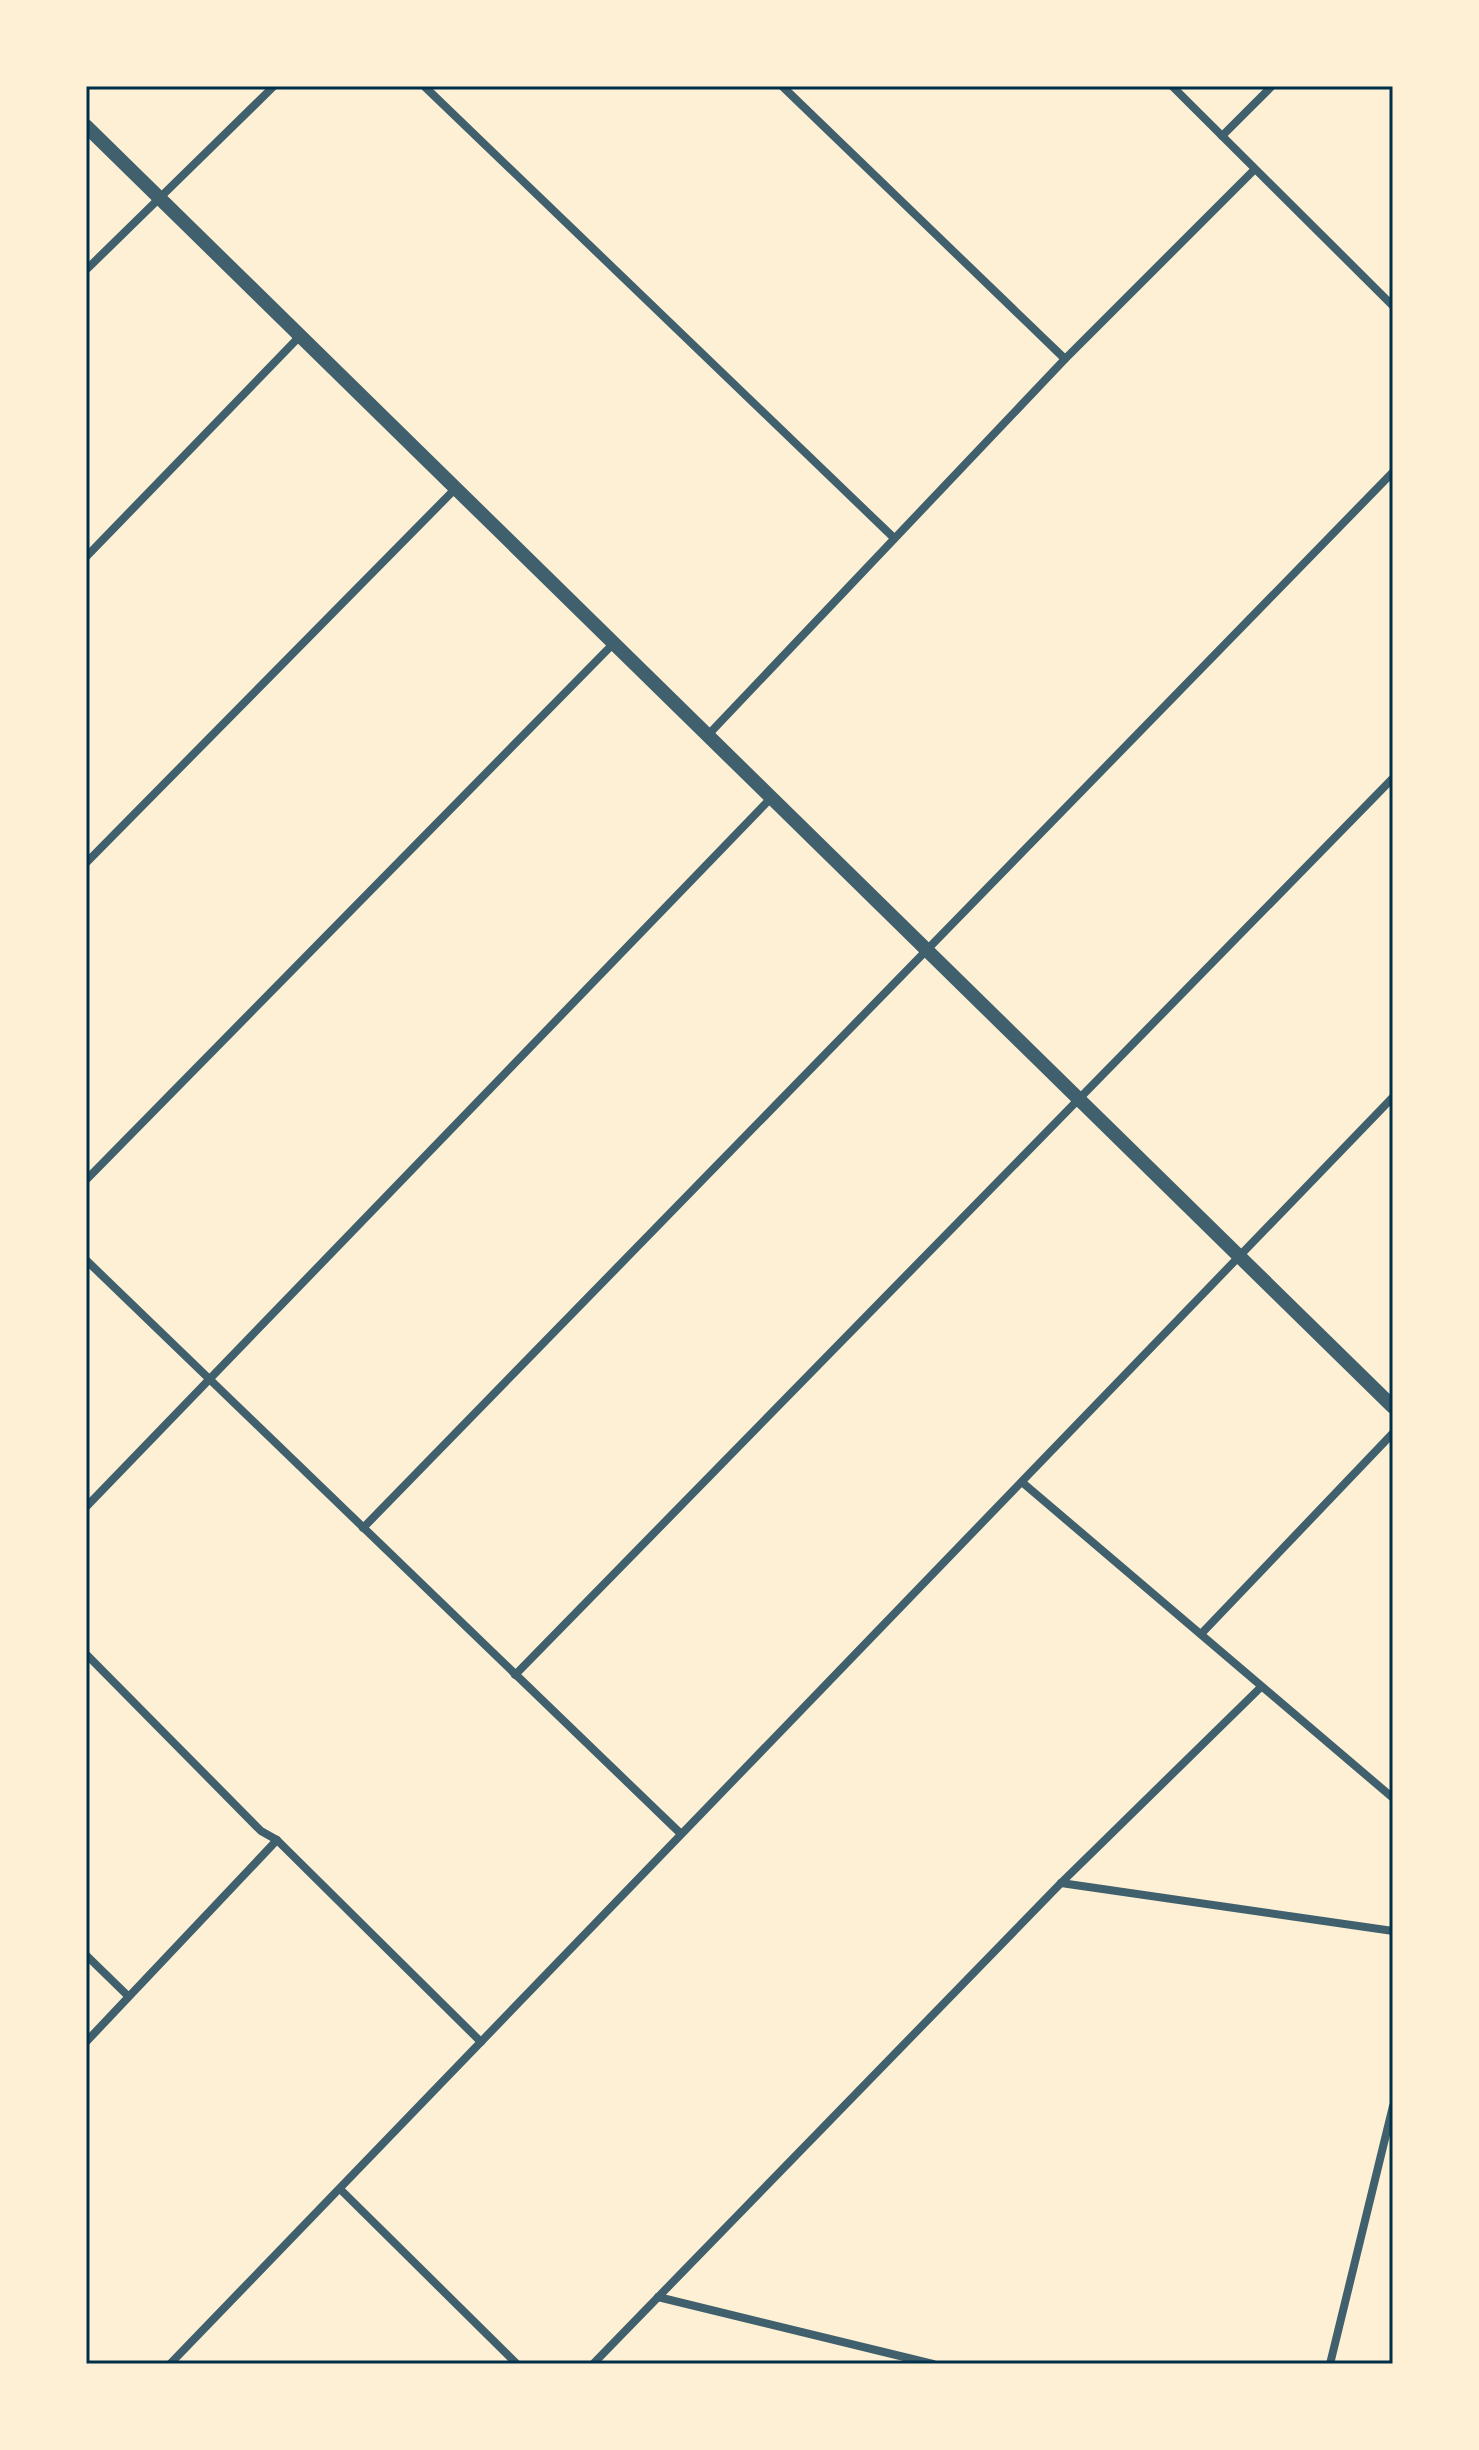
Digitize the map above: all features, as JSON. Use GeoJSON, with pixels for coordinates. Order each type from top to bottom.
{"type":"FeatureCollection","features":[{"type":"Feature","properties":{"kind":"street"},"geometry":{"type":"LineString","coordinates":[[86,270],[274,86]]}},
{"type":"Feature","properties":{"kind":"street"},"geometry":{"type":"LineString","coordinates":[[424,86],[894,538]]}},
{"type":"Feature","properties":{"kind":"street"},"geometry":{"type":"LineString","coordinates":[[782,86],[1065,359]]}},
{"type":"Feature","properties":{"kind":"street"},"geometry":{"type":"LineString","coordinates":[[1172,86],[1393,306]]}},
{"type":"Feature","properties":{"kind":"street"},"geometry":{"type":"LineString","coordinates":[[1222,136],[1272,86]]}},
{"type":"Feature","properties":{"kind":"street"},"geometry":{"type":"LineString","coordinates":[[86,126],[1392,1405]]}},
{"type":"Feature","properties":{"kind":"street"},"geometry":{"type":"LineString","coordinates":[[708,735],[1065,359],[1254,170]]}},
{"type":"Feature","properties":{"kind":"street"},"geometry":{"type":"LineString","coordinates":[[86,557],[300,336]]}},
{"type":"Feature","properties":{"kind":"street"},"geometry":{"type":"LineString","coordinates":[[363,1528],[1393,472]]}},
{"type":"Feature","properties":{"kind":"street"},"geometry":{"type":"LineString","coordinates":[[86,863],[456,488]]}},
{"type":"Feature","properties":{"kind":"street"},"geometry":{"type":"LineString","coordinates":[[86,1180],[614,643]]}},
{"type":"Feature","properties":{"kind":"street"},"geometry":{"type":"LineString","coordinates":[[515,1675],[1077,1097],[1393,778]]}},
{"type":"Feature","properties":{"kind":"street"},"geometry":{"type":"LineString","coordinates":[[86,1507],[771,798]]}},
{"type":"Feature","properties":{"kind":"street"},"geometry":{"type":"LineString","coordinates":[[170,2364],[1393,1097]]}},
{"type":"Feature","properties":{"kind":"street"},"geometry":{"type":"LineString","coordinates":[[86,1260],[680,1833]]}},
{"type":"Feature","properties":{"kind":"street"},"geometry":{"type":"LineString","coordinates":[[1201,1634],[1393,1433]]}},
{"type":"Feature","properties":{"kind":"street"},"geometry":{"type":"LineString","coordinates":[[1023,1483],[1393,1798]]}},
{"type":"Feature","properties":{"kind":"street"},"geometry":{"type":"LineString","coordinates":[[86,1654],[261,1831],[277,1840],[481,2042]]}},
{"type":"Feature","properties":{"kind":"street"},"geometry":{"type":"LineString","coordinates":[[593,2364],[1061,1883],[1261,1687]]}},
{"type":"Feature","properties":{"kind":"street"},"geometry":{"type":"LineString","coordinates":[[86,2042],[127,1995],[277,1840]]}},
{"type":"Feature","properties":{"kind":"street"},"geometry":{"type":"LineString","coordinates":[[1061,1883],[1393,1931]]}},
{"type":"Feature","properties":{"kind":"street"},"geometry":{"type":"LineString","coordinates":[[86,1955],[127,1995]]}},
{"type":"Feature","properties":{"kind":"street"},"geometry":{"type":"LineString","coordinates":[[1330,2364],[1393,2106]]}},
{"type":"Feature","properties":{"kind":"street"},"geometry":{"type":"LineString","coordinates":[[341,2190],[517,2364]]}},
{"type":"Feature","properties":{"kind":"street"},"geometry":{"type":"LineString","coordinates":[[658,2297],[933,2364]]}}]}
